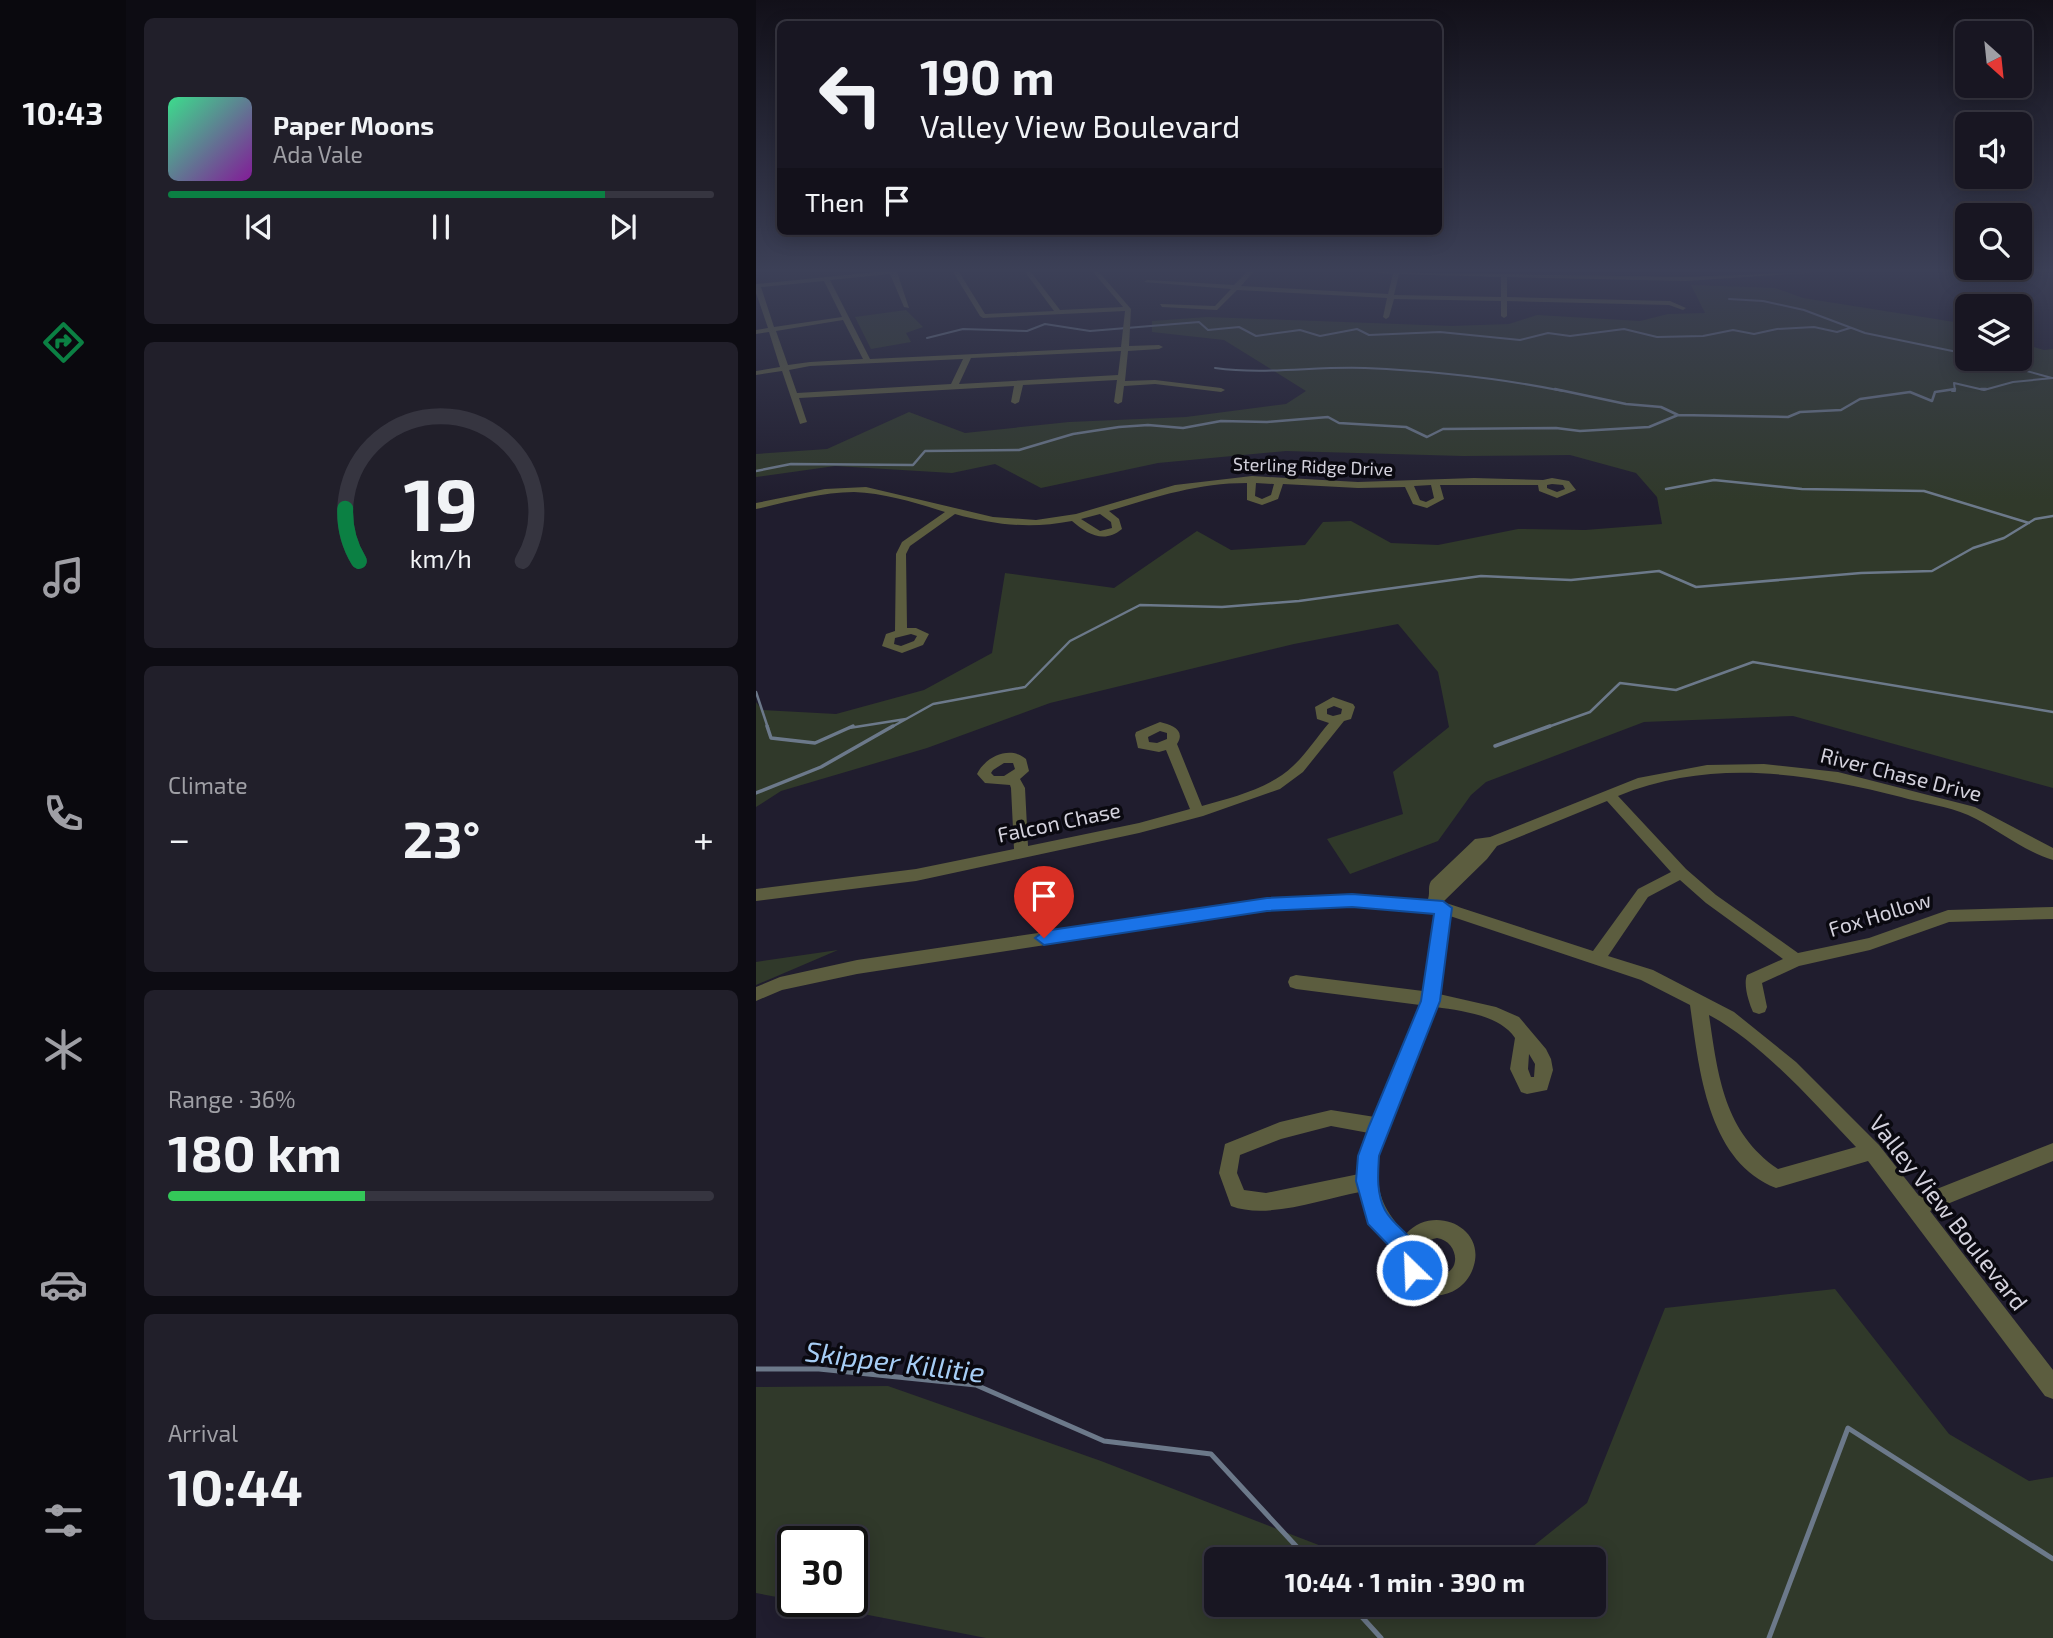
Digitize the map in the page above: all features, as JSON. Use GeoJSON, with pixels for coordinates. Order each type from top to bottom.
{"type":"FeatureCollection","features":[{"type":"Feature","properties":{"kind":"street"},"geometry":{"type":"LineString","coordinates":[[778,348],[803,422]]}},
{"type":"Feature","properties":{"kind":"street"},"geometry":{"type":"LineString","coordinates":[[861,348],[866,358]]}},
{"type":"Feature","properties":{"kind":"street"},"geometry":{"type":"LineString","coordinates":[[756,373],[810,363],[866,358],[1134,348]]}},
{"type":"Feature","properties":{"kind":"street"},"geometry":{"type":"LineString","coordinates":[[1118,402],[1124,349]]}},
{"type":"Feature","properties":{"kind":"street"},"geometry":{"type":"LineString","coordinates":[[954,386],[968,356]]}},
{"type":"Feature","properties":{"kind":"street"},"geometry":{"type":"LineString","coordinates":[[794,396],[1019,383],[1120,381],[1222,390]]}},
{"type":"Feature","properties":{"kind":"street"},"geometry":{"type":"LineString","coordinates":[[1015,402],[1019,383]]}},
{"type":"Feature","properties":{"kind":"street"},"geometry":{"type":"LineString","coordinates":[[1252,479],[1250,498],[1262,502],[1273,499],[1280,479]]}},
{"type":"Feature","properties":{"kind":"street","name":"Sterling Ridge Drive"},"geometry":{"type":"LineString","coordinates":[[756,506],[853,489],[1014,523],[1074,518],[1176,487],[1252,479],[1353,485],[1501,481],[1544,483]]}},
{"type":"Feature","properties":{"kind":"street"},"geometry":{"type":"LineString","coordinates":[[1409,485],[1416,502],[1427,505],[1439,499],[1435,484]]}},
{"type":"Feature","properties":{"kind":"street"},"geometry":{"type":"LineString","coordinates":[[1074,518],[1095,534],[1102,535],[1117,529],[1116,521],[1100,509]]}},
{"type":"Feature","properties":{"kind":"street"},"geometry":{"type":"LineString","coordinates":[[901,631],[901,554],[906,544],[953,511]]}},
{"type":"Feature","properties":{"kind":"street","name":"Falcon Chase"},"geometry":{"type":"LineString","coordinates":[[756,895],[916,875],[1198,813],[1275,786],[1298,769],[1338,720]]}},
{"type":"Feature","properties":{"kind":"street"},"geometry":{"type":"LineString","coordinates":[[1170,744],[1198,813]]}},
{"type":"Feature","properties":{"kind":"street","name":"River Chase Drive"},"geometry":{"type":"LineString","coordinates":[[1437,904],[1492,842],[1638,783],[1707,769],[1764,768],[1838,777],[1970,810],[2053,855]]}},
{"type":"Feature","properties":{"kind":"street"},"geometry":{"type":"LineString","coordinates":[[1013,778],[1017,788],[1021,853]]}},
{"type":"Feature","properties":{"kind":"street"},"geometry":{"type":"LineString","coordinates":[[1608,794],[1681,873],[1711,900],[1796,960]]}},
{"type":"Feature","properties":{"kind":"street"},"geometry":{"type":"LineString","coordinates":[[1597,958],[1643,893],[1681,873]]}},
{"type":"Feature","properties":{"kind":"street","name":"Valley View Boulevard"},"geometry":{"type":"LineString","coordinates":[[756,994],[780,984],[856,967],[1267,905],[1352,901],[1437,904],[1647,975],[1728,1017],[1790,1068],[1872,1151],[2053,1388]]}},
{"type":"Feature","properties":{"kind":"street"},"geometry":{"type":"LineString","coordinates":[[1409,1251],[1376,1216],[1367,1181],[1369,1156],[1430,1001],[1437,904]]}},
{"type":"Feature","properties":{"kind":"street","name":"Fox Hollow"},"geometry":{"type":"LineString","coordinates":[[1759,1007],[1753,980],[1796,960],[1870,944],[1948,916],[2053,914]]}},
{"type":"Feature","properties":{"kind":"street"},"geometry":{"type":"LineString","coordinates":[[1296,982],[1430,1001],[1485,1012],[1514,1023],[1524,1038]]}},
{"type":"Feature","properties":{"kind":"street"},"geometry":{"type":"LineString","coordinates":[[1698,1000],[1711,1089],[1728,1130],[1755,1167],[1776,1179],[1872,1151]]}},
{"type":"Feature","properties":{"kind":"street"},"geometry":{"type":"LineString","coordinates":[[1367,1181],[1266,1202],[1238,1199],[1228,1173],[1232,1150],[1280,1131],[1331,1118],[1379,1126]]}},
{"type":"Feature","properties":{"kind":"street"},"geometry":{"type":"LineString","coordinates":[[1916,1206],[2053,1152]]}},
{"type":"Feature","properties":{"kind":"green space"},"geometry":{"type":"Polygon","coordinates":[[[1238,348],[1955,348],[1955,371],[2032,371],[2032,348],[2053,349],[2053,788],[1793,716],[1644,722],[1486,782],[1471,795],[1438,841],[1350,874],[1327,839],[1403,814],[1393,772],[1449,727],[1438,672],[1398,624],[1294,644],[1050,703],[927,748],[781,791],[756,807],[756,702],[762,710],[836,714],[924,690],[992,653],[1005,573],[1114,588],[1197,531],[1231,550],[1305,545],[1323,522],[1351,521],[1391,543],[1438,545],[1518,529],[1585,530],[1662,524],[1657,497],[1636,473],[1570,455],[1463,456],[1286,451],[1158,463],[1041,488],[995,464],[952,473],[835,466],[756,477],[756,454],[827,449],[909,412],[965,433],[1069,422],[1186,417],[1286,404],[1306,391],[1238,348]]]}},
{"type":"Feature","properties":{"kind":"green space"},"geometry":{"type":"Polygon","coordinates":[[[838,950],[756,985],[756,962],[838,950]]]}},
{"type":"Feature","properties":{"kind":"green space"},"geometry":{"type":"Polygon","coordinates":[[[1835,1289],[1949,1434],[2029,1481],[2053,1477],[2053,1638],[986,1638],[868,1615],[868,1526],[777,1526],[777,1597],[756,1593],[756,1387],[888,1386],[1101,1461],[1324,1547],[1204,1547],[1204,1617],[1606,1617],[1606,1547],[1532,1547],[1587,1503],[1665,1308],[1835,1289]]]}},
{"type":"Feature","properties":{"kind":"waterway"},"geometry":{"type":"LineString","coordinates":[[1940,348],[1955,352]]}},
{"type":"Feature","properties":{"kind":"waterway"},"geometry":{"type":"LineString","coordinates":[[1215,368],[1253,371],[1390,369],[1490,379],[1563,391]]}},
{"type":"Feature","properties":{"kind":"waterway"},"geometry":{"type":"LineString","coordinates":[[2027,371],[2052,378]]}},
{"type":"Feature","properties":{"kind":"waterway"},"geometry":{"type":"LineString","coordinates":[[1955,389],[1954,383],[1984,390],[2013,382],[2053,378]]}},
{"type":"Feature","properties":{"kind":"waterway"},"geometry":{"type":"LineString","coordinates":[[1555,389],[1626,404],[1661,407],[1678,415]]}},
{"type":"Feature","properties":{"kind":"waterway"},"geometry":{"type":"LineString","coordinates":[[1678,415],[1788,417],[1800,412],[1841,410],[1860,399],[1910,392],[1932,401],[1935,392],[1955,389]]}},
{"type":"Feature","properties":{"kind":"waterway"},"geometry":{"type":"LineString","coordinates":[[1952,391],[1955,389]]}},
{"type":"Feature","properties":{"kind":"waterway"},"geometry":{"type":"LineString","coordinates":[[1981,389],[1986,389]]}},
{"type":"Feature","properties":{"kind":"waterway"},"geometry":{"type":"LineString","coordinates":[[756,471],[791,464],[913,465],[925,451],[1019,450],[1073,434],[1148,425],[1183,428],[1221,421],[1267,422],[1328,417],[1339,423],[1406,427],[1427,437],[1443,429],[1556,428],[1580,431],[1649,427],[1678,415]]}},
{"type":"Feature","properties":{"kind":"waterway"},"geometry":{"type":"LineString","coordinates":[[1666,489],[1714,480],[1802,489],[1924,491],[2029,523]]}},
{"type":"Feature","properties":{"kind":"waterway"},"geometry":{"type":"LineString","coordinates":[[2029,523],[2053,516]]}},
{"type":"Feature","properties":{"kind":"waterway"},"geometry":{"type":"LineString","coordinates":[[890,728],[933,704],[1025,687],[1070,641],[1140,605],[1222,607],[1299,601],[1481,576],[1571,580],[1659,571],[1696,587],[1861,573],[1932,571],[1973,548],[2004,538],[2029,523]]}},
{"type":"Feature","properties":{"kind":"waterway"},"geometry":{"type":"LineString","coordinates":[[1545,728],[1590,712],[1620,683],[1676,690],[1753,662],[2053,712]]}},
{"type":"Feature","properties":{"kind":"waterway"},"geometry":{"type":"LineString","coordinates":[[756,692],[768,728]]}},
{"type":"Feature","properties":{"kind":"waterway"},"geometry":{"type":"LineString","coordinates":[[849,728],[906,719]]}},
{"type":"Feature","properties":{"kind":"waterway"},"geometry":{"type":"LineString","coordinates":[[767,726],[771,738],[815,743],[853,726]]}},
{"type":"Feature","properties":{"kind":"waterway"},"geometry":{"type":"LineString","coordinates":[[756,793],[821,767],[893,726]]}},
{"type":"Feature","properties":{"kind":"waterway"},"geometry":{"type":"LineString","coordinates":[[1495,746],[1550,726]]}},
{"type":"Feature","properties":{"kind":"waterway","name":"Skipper Killitie"},"geometry":{"type":"LineString","coordinates":[[756,1369],[819,1369],[976,1385],[1104,1441],[1211,1454],[1297,1547]]}},
{"type":"Feature","properties":{"kind":"waterway","name":"Skipper Killitie"},"geometry":{"type":"LineString","coordinates":[[1769,1638],[1848,1428],[2053,1559]]}},
{"type":"Feature","properties":{"kind":"waterway","name":"Skipper Killitie"},"geometry":{"type":"LineString","coordinates":[[1362,1617],[1381,1638]]}},
{"type":"Feature","properties":{"kind":"route"},"geometry":{"type":"LineString","coordinates":[[1044,938],[1267,905],[1352,901],[1443,908],[1430,1001],[1369,1156],[1367,1181],[1376,1216],[1409,1251],[1412,1270]]}}]}
